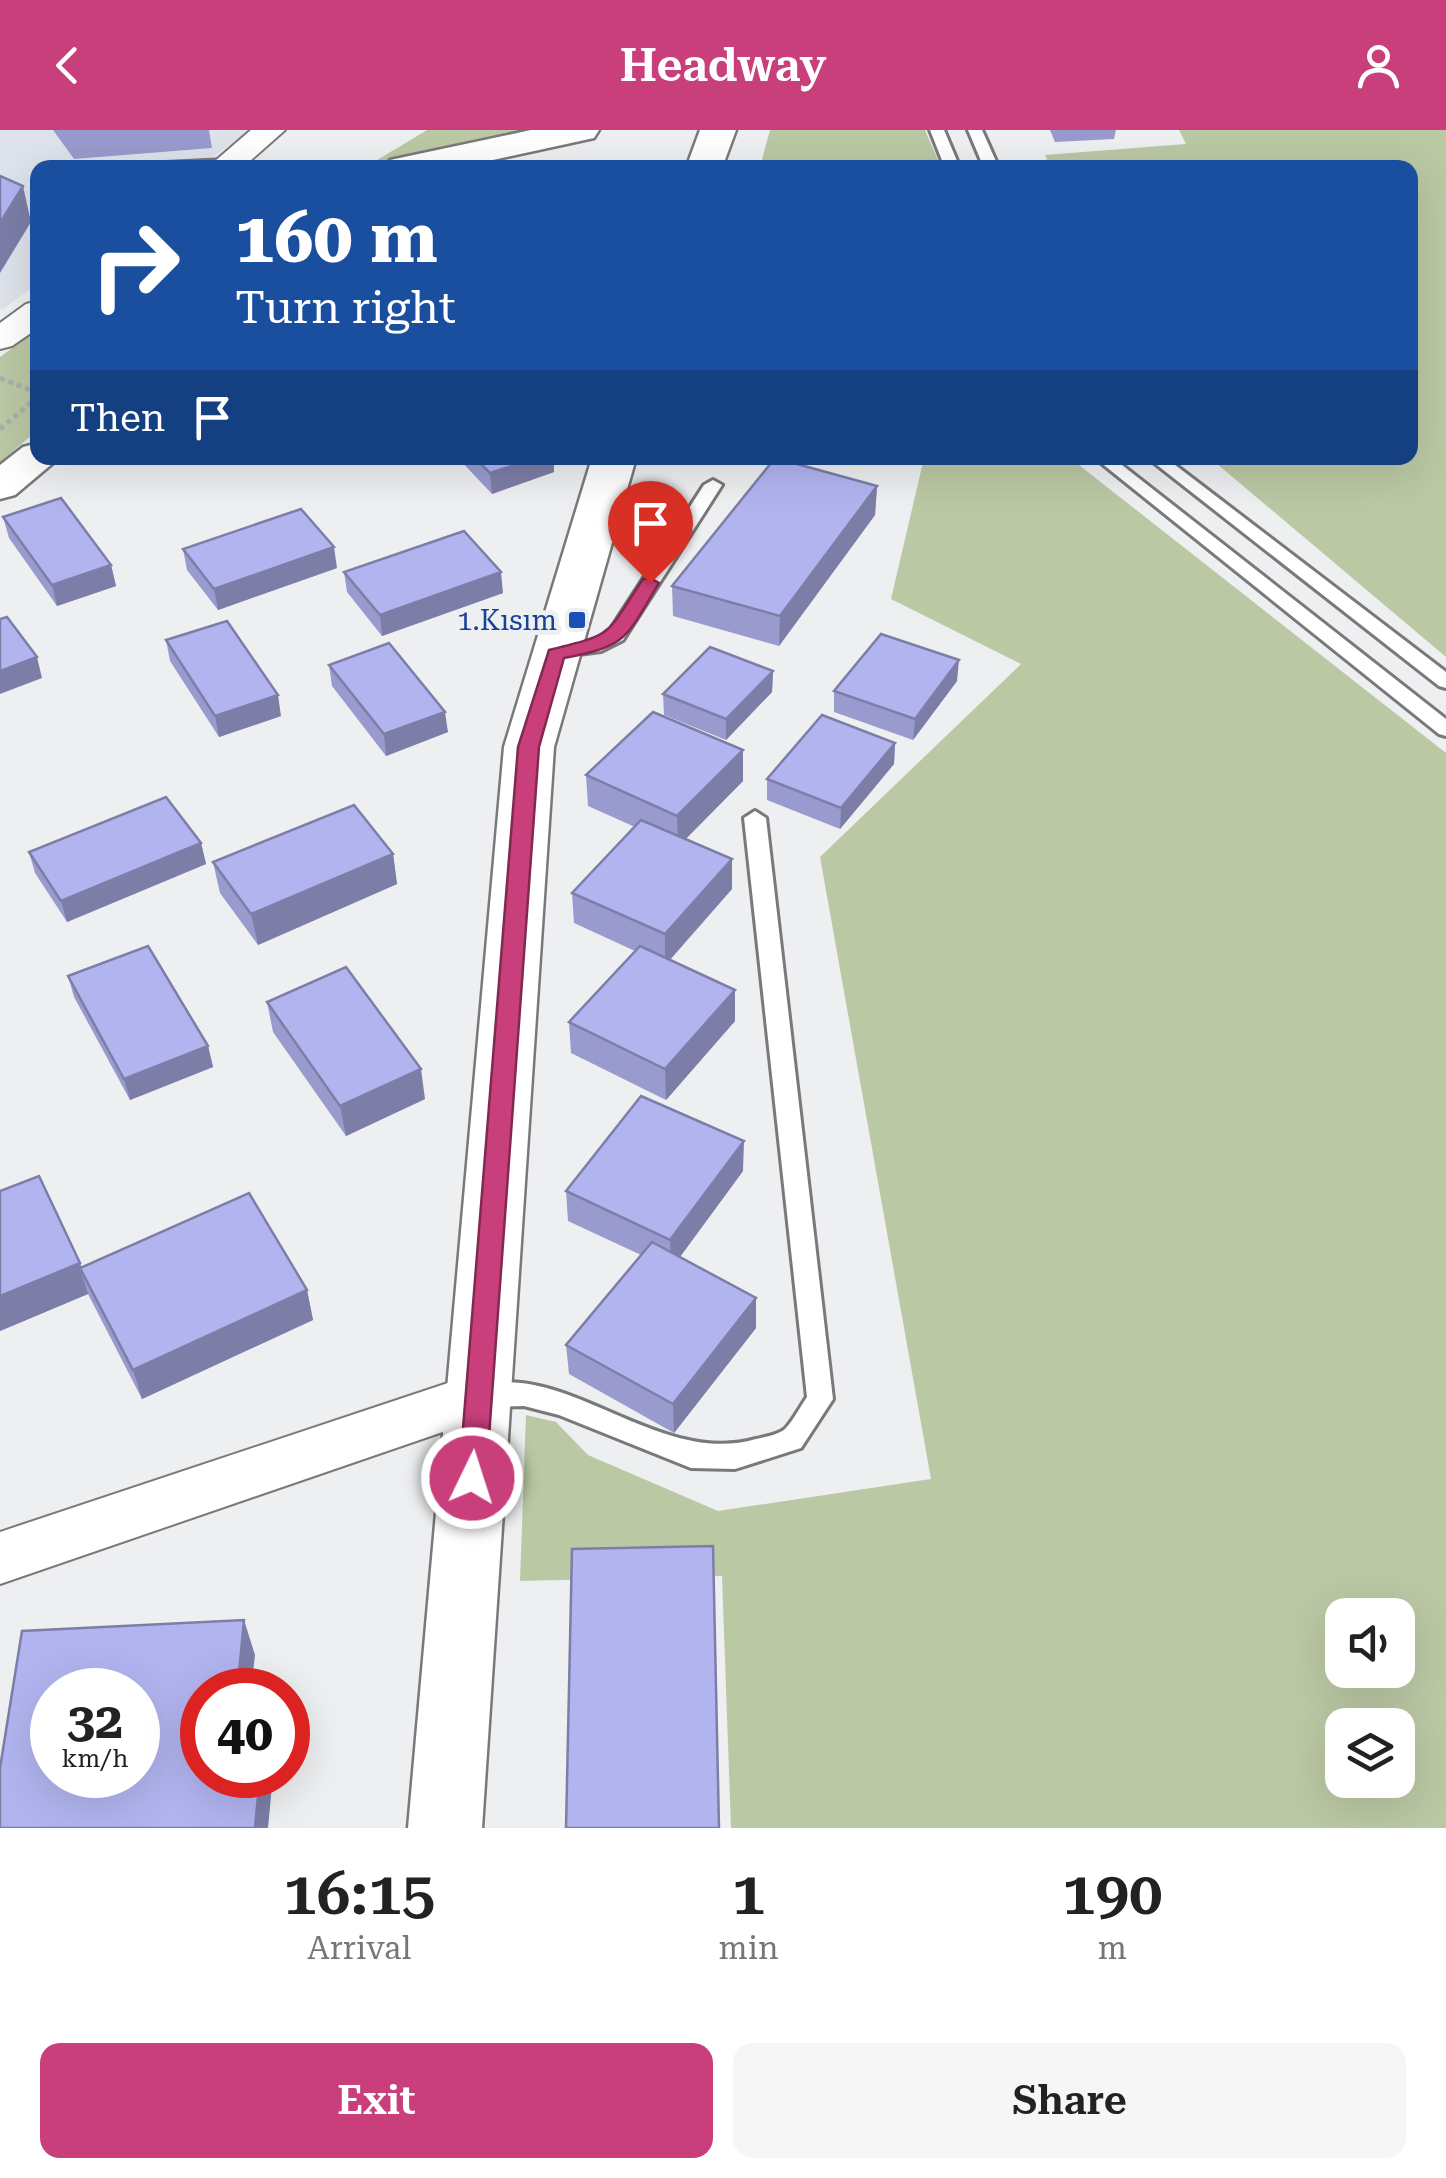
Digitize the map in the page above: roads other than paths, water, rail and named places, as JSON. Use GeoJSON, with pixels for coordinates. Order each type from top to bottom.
{"type":"FeatureCollection","features":[{"type":"Feature","properties":{"kind":"street"},"geometry":{"type":"LineString","coordinates":[[440,160],[581,130]]}},
{"type":"Feature","properties":{"kind":"street"},"geometry":{"type":"LineString","coordinates":[[707,160],[718,130]]}},
{"type":"Feature","properties":{"kind":"street"},"geometry":{"type":"LineString","coordinates":[[231,160],[267,131]]}},
{"type":"Feature","properties":{"kind":"street"},"geometry":{"type":"LineString","coordinates":[[1,338],[30,316]]}},
{"type":"Feature","properties":{"kind":"street"},"geometry":{"type":"LineString","coordinates":[[0,486],[30,462]]}},
{"type":"Feature","properties":{"kind":"street"},"geometry":{"type":"LineString","coordinates":[[445,1828],[529,747],[612,465]]}},
{"type":"Feature","properties":{"kind":"street"},"geometry":{"type":"LineString","coordinates":[[0,1558],[478,1396]]}},
{"type":"Feature","properties":{"kind":"lane"},"geometry":{"type":"LineString","coordinates":[[938,130],[950,160]]}},
{"type":"Feature","properties":{"kind":"lane"},"geometry":{"type":"LineString","coordinates":[[975,130],[985,160]]}},
{"type":"Feature","properties":{"kind":"lane"},"geometry":{"type":"LineString","coordinates":[[1112,465],[1446,729]]}},
{"type":"Feature","properties":{"kind":"lane"},"geometry":{"type":"LineString","coordinates":[[1165,465],[1446,682]]}},
{"type":"Feature","properties":{"kind":"lane"},"geometry":{"type":"LineString","coordinates":[[556,654],[601,645],[616,636],[713,484]]}},
{"type":"Feature","properties":{"kind":"lane"},"geometry":{"type":"LineString","coordinates":[[478,1396],[524,1395],[562,1404],[691,1456],[736,1457],[792,1440],[820,1399],[755,818]]}},
{"type":"Feature","properties":{"kind":"place","name":"1.Kısım"},"geometry":{"type":"Point","coordinates":[577,620]}}]}
